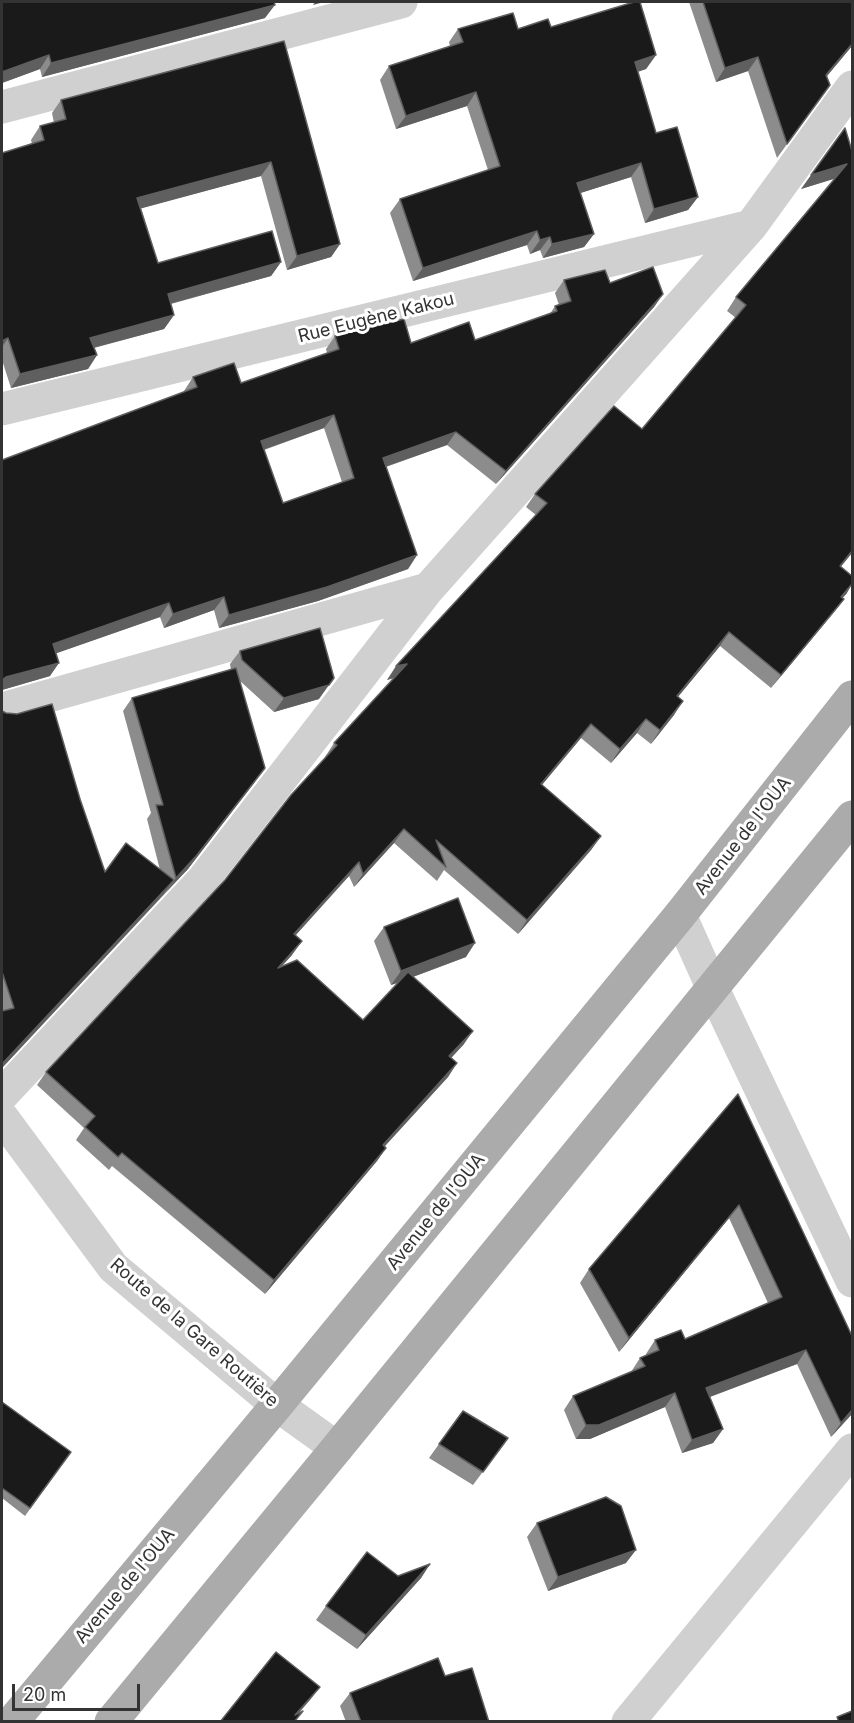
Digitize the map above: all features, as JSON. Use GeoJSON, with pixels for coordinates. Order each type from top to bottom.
{"type":"FeatureCollection","features":[{"type":"Feature","properties":{"kind":"main road","name":"Avenue de l'OUA"},"geometry":{"type":"LineString","coordinates":[[12,1722],[277,1405],[680,915],[852,698]]}},
{"type":"Feature","properties":{"kind":"main road"},"geometry":{"type":"LineString","coordinates":[[111,1722],[852,818]]}},
{"type":"Feature","properties":{"kind":"street"},"geometry":{"type":"LineString","coordinates":[[2,107],[401,2]]}},
{"type":"Feature","properties":{"kind":"street"},"geometry":{"type":"LineString","coordinates":[[2,1095],[202,881],[428,589],[751,226],[852,87]]}},
{"type":"Feature","properties":{"kind":"street","name":"Rue Eugène Kakou"},"geometry":{"type":"LineString","coordinates":[[2,409],[751,226]]}},
{"type":"Feature","properties":{"kind":"street"},"geometry":{"type":"LineString","coordinates":[[2,709],[428,589]]}},
{"type":"Feature","properties":{"kind":"street"},"geometry":{"type":"LineString","coordinates":[[680,915],[712,989],[852,1281]]}},
{"type":"Feature","properties":{"kind":"street","name":"Route de la Gare Routière"},"geometry":{"type":"LineString","coordinates":[[2,1117],[113,1267],[277,1405],[337,1448]]}},
{"type":"Feature","properties":{"kind":"street"},"geometry":{"type":"LineString","coordinates":[[628,1722],[852,1450]]}},
{"type":"Feature","properties":{"kind":"building"},"geometry":{"type":"Polygon","coordinates":[[[2,2],[274,2],[275,5],[51,63],[49,55],[2,72],[2,2]]]}},
{"type":"Feature","properties":{"kind":"building"},"geometry":{"type":"Polygon","coordinates":[[[640,2],[656,55],[635,62],[656,133],[677,127],[698,197],[654,209],[641,163],[577,183],[594,234],[552,244],[550,237],[540,240],[537,231],[423,268],[400,199],[500,166],[476,92],[406,116],[389,66],[463,42],[458,29],[513,13],[518,29],[548,19],[551,27],[640,2]]]}},
{"type":"Feature","properties":{"kind":"building"},"geometry":{"type":"Polygon","coordinates":[[[703,2],[852,2],[852,44],[826,75],[830,85],[787,144],[758,57],[725,68],[703,2]]]}},
{"type":"Feature","properties":{"kind":"building"},"geometry":{"type":"Polygon","coordinates":[[[284,41],[340,244],[297,256],[271,162],[137,198],[158,263],[272,231],[281,262],[168,294],[174,315],[90,338],[97,355],[20,374],[8,338],[2,341],[2,153],[44,140],[40,126],[66,119],[61,100],[284,41]]]}},
{"type":"Feature","properties":{"kind":"building"},"geometry":{"type":"Polygon","coordinates":[[[845,128],[852,151],[852,551],[840,566],[852,576],[852,584],[841,597],[844,599],[781,675],[729,632],[677,696],[683,701],[660,730],[646,719],[620,749],[591,724],[541,784],[601,836],[527,920],[436,840],[446,867],[404,829],[363,874],[359,862],[294,934],[302,941],[278,968],[297,960],[363,1020],[408,972],[473,1031],[449,1056],[457,1063],[383,1145],[386,1148],[274,1280],[122,1153],[118,1157],[85,1127],[95,1116],[46,1072],[225,880],[291,795],[337,745],[334,743],[407,664],[396,666],[547,503],[535,494],[614,406],[642,429],[746,305],[736,297],[847,164],[811,175],[845,128]]]}},
{"type":"Feature","properties":{"kind":"building"},"geometry":{"type":"Polygon","coordinates":[[[653,267],[663,294],[506,471],[456,432],[383,458],[417,555],[327,587],[229,615],[224,597],[173,614],[169,603],[53,644],[59,663],[2,680],[2,460],[197,387],[193,377],[234,363],[241,383],[339,349],[335,336],[404,319],[411,343],[469,322],[475,340],[557,311],[555,306],[571,301],[564,280],[605,270],[610,283],[653,267]],[[334,415],[261,441],[283,503],[354,478],[334,415]]]}},
{"type":"Feature","properties":{"kind":"building"},"geometry":{"type":"Polygon","coordinates":[[[320,628],[334,678],[329,685],[284,698],[242,660],[240,651],[320,628]]]}},
{"type":"Feature","properties":{"kind":"building"},"geometry":{"type":"Polygon","coordinates":[[[236,668],[265,768],[197,855],[176,878],[156,805],[163,805],[132,698],[236,668]]]}},
{"type":"Feature","properties":{"kind":"building"},"geometry":{"type":"Polygon","coordinates":[[[52,704],[80,799],[105,872],[126,843],[174,880],[2,1064],[2,1011],[14,1008],[2,972],[2,711],[17,714],[52,704]]]}},
{"type":"Feature","properties":{"kind":"building"},"geometry":{"type":"Polygon","coordinates":[[[458,898],[475,943],[401,971],[384,927],[458,898]]]}},
{"type":"Feature","properties":{"kind":"building"},"geometry":{"type":"Polygon","coordinates":[[[738,1094],[852,1336],[852,1410],[841,1423],[806,1350],[706,1388],[723,1429],[692,1440],[675,1393],[599,1425],[586,1425],[573,1396],[645,1366],[640,1358],[659,1350],[655,1340],[681,1330],[685,1339],[782,1297],[739,1205],[629,1338],[589,1269],[738,1094]]]}},
{"type":"Feature","properties":{"kind":"building"},"geometry":{"type":"Polygon","coordinates":[[[2,1402],[71,1452],[30,1508],[2,1488],[2,1402]]]}},
{"type":"Feature","properties":{"kind":"building"},"geometry":{"type":"Polygon","coordinates":[[[463,1411],[508,1438],[483,1472],[439,1444],[463,1411]]]}},
{"type":"Feature","properties":{"kind":"building"},"geometry":{"type":"Polygon","coordinates":[[[606,1497],[621,1506],[636,1550],[558,1577],[537,1523],[606,1497]]]}},
{"type":"Feature","properties":{"kind":"building"},"geometry":{"type":"Polygon","coordinates":[[[367,1552],[398,1576],[430,1564],[366,1635],[326,1606],[367,1552]]]}},
{"type":"Feature","properties":{"kind":"building"},"geometry":{"type":"Polygon","coordinates":[[[276,1652],[320,1687],[295,1715],[303,1711],[294,1722],[220,1722],[276,1652]]]}},
{"type":"Feature","properties":{"kind":"building"},"geometry":{"type":"Polygon","coordinates":[[[438,1658],[445,1676],[472,1668],[489,1722],[361,1722],[350,1693],[438,1658]]]}},
{"type":"Feature","properties":{"kind":"building"},"geometry":{"type":"Polygon","coordinates":[[[852,1711],[852,1722],[839,1722],[837,1717],[852,1711]]]}}]}
